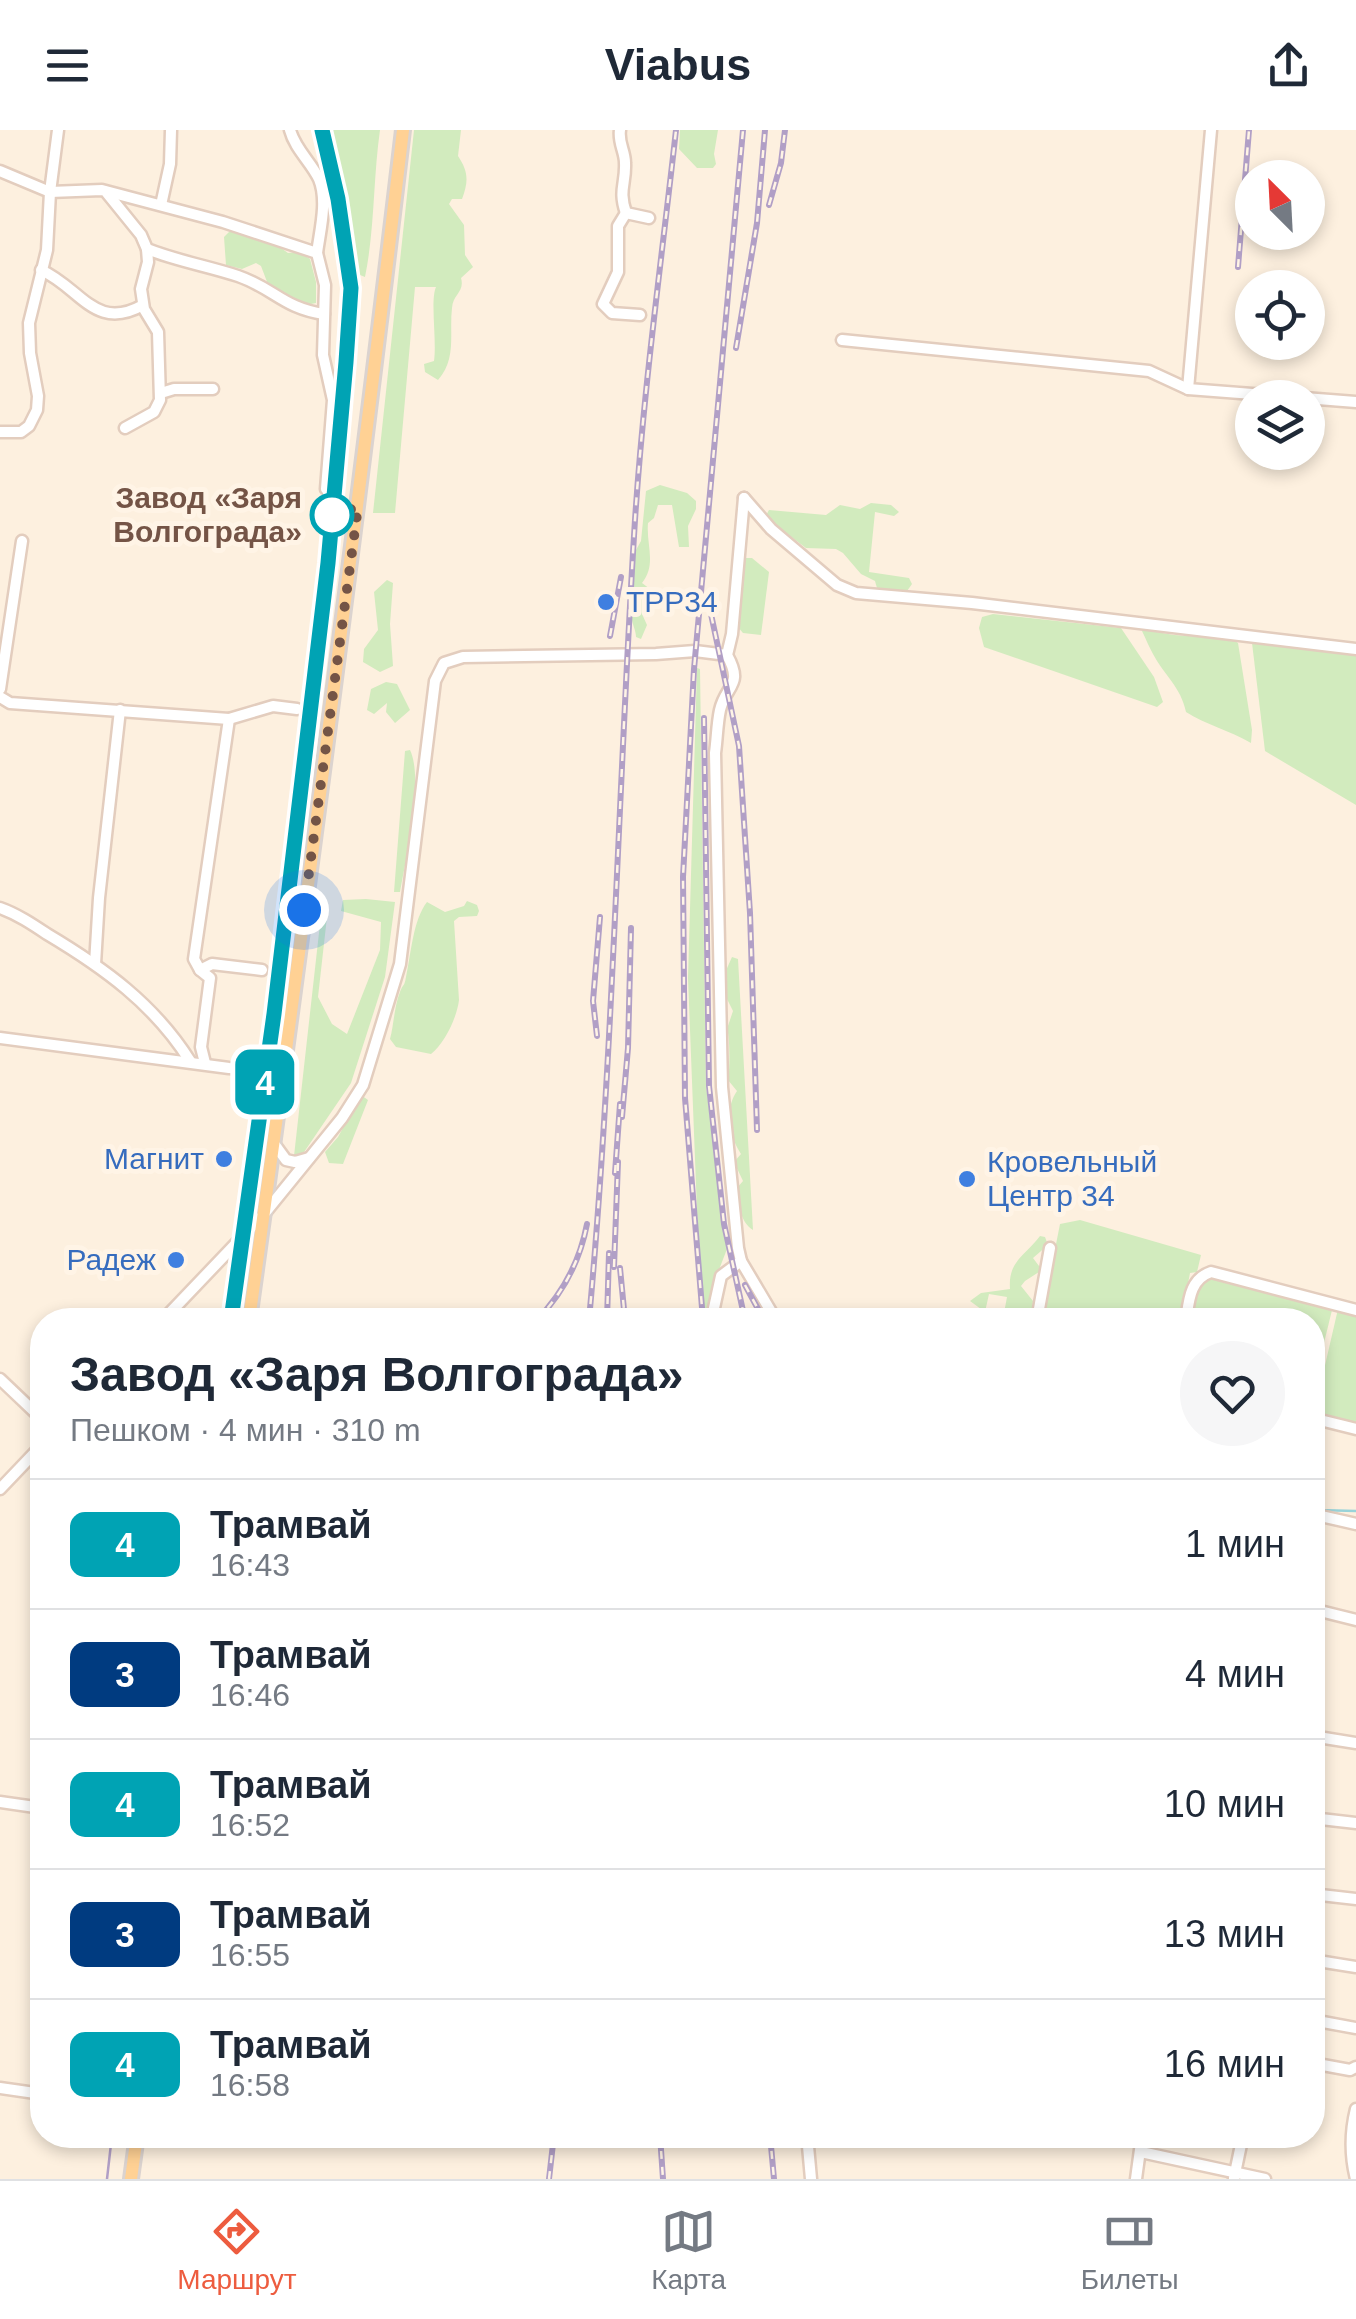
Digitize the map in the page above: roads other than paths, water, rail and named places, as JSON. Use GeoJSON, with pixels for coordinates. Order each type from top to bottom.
{"type":"FeatureCollection","features":[{"type":"Feature","properties":{"kind":"main road"},"geometry":{"type":"LineString","coordinates":[[251,1308],[356,526],[403,130]]}},
{"type":"Feature","properties":{"kind":"main road"},"geometry":{"type":"LineString","coordinates":[[131,2179],[135,2148]]}},
{"type":"Feature","properties":{"kind":"street"},"geometry":{"type":"LineString","coordinates":[[0,432],[21,432],[37,410],[29,322],[47,250],[58,130]]}},
{"type":"Feature","properties":{"kind":"street"},"geometry":{"type":"LineString","coordinates":[[161,206],[172,130]]}},
{"type":"Feature","properties":{"kind":"street"},"geometry":{"type":"LineString","coordinates":[[290,130],[318,179],[323,198],[318,252],[326,285],[323,355],[332,400],[326,490]]}},
{"type":"Feature","properties":{"kind":"street"},"geometry":{"type":"LineString","coordinates":[[620,130],[618,141],[626,161],[620,195],[626,213]]}},
{"type":"Feature","properties":{"kind":"street"},"geometry":{"type":"LineString","coordinates":[[1188,389],[1211,130]]}},
{"type":"Feature","properties":{"kind":"street"},"geometry":{"type":"LineString","coordinates":[[0,171],[50,192],[102,190],[318,252]]}},
{"type":"Feature","properties":{"kind":"street"},"geometry":{"type":"LineString","coordinates":[[102,190],[113,197],[147,249],[148,262],[140,290],[143,305],[158,332],[160,392],[154,412],[124,428]]}},
{"type":"Feature","properties":{"kind":"street"},"geometry":{"type":"LineString","coordinates":[[626,213],[649,218]]}},
{"type":"Feature","properties":{"kind":"street"},"geometry":{"type":"LineString","coordinates":[[626,213],[618,226],[618,272],[604,304],[612,312],[640,316]]}},
{"type":"Feature","properties":{"kind":"street"},"geometry":{"type":"LineString","coordinates":[[147,249],[241,277],[297,310],[324,314]]}},
{"type":"Feature","properties":{"kind":"street"},"geometry":{"type":"LineString","coordinates":[[41,270],[68,284],[100,312],[114,316],[143,305]]}},
{"type":"Feature","properties":{"kind":"street"},"geometry":{"type":"LineString","coordinates":[[842,340],[1149,370],[1188,389],[1356,402]]}},
{"type":"Feature","properties":{"kind":"street"},"geometry":{"type":"LineString","coordinates":[[160,392],[213,389]]}},
{"type":"Feature","properties":{"kind":"street"},"geometry":{"type":"LineString","coordinates":[[769,1308],[741,1262],[722,1087],[715,753],[720,706],[734,687],[735,670],[727,655],[744,498],[771,529],[838,585],[856,593],[972,602],[1356,649]]}},
{"type":"Feature","properties":{"kind":"street"},"geometry":{"type":"LineString","coordinates":[[0,689],[22,541]]}},
{"type":"Feature","properties":{"kind":"street"},"geometry":{"type":"LineString","coordinates":[[174,1308],[264,1214],[342,1118],[363,1085],[395,983],[414,874],[434,681],[444,663],[463,657],[696,650],[727,655]]}},
{"type":"Feature","properties":{"kind":"street"},"geometry":{"type":"LineString","coordinates":[[0,697],[10,703],[228,719],[274,706],[297,708]]}},
{"type":"Feature","properties":{"kind":"street"},"geometry":{"type":"LineString","coordinates":[[95,964],[120,710]]}},
{"type":"Feature","properties":{"kind":"street"},"geometry":{"type":"LineString","coordinates":[[205,1063],[201,1047],[210,978],[194,960],[228,719]]}},
{"type":"Feature","properties":{"kind":"street"},"geometry":{"type":"LineString","coordinates":[[0,908],[95,964],[141,998],[172,1032],[190,1061]]}},
{"type":"Feature","properties":{"kind":"street"},"geometry":{"type":"LineString","coordinates":[[200,970],[212,964],[262,970]]}},
{"type":"Feature","properties":{"kind":"street"},"geometry":{"type":"LineString","coordinates":[[0,1038],[283,1071]]}},
{"type":"Feature","properties":{"kind":"street"},"geometry":{"type":"LineString","coordinates":[[275,1145],[286,1160],[310,1158]]}},
{"type":"Feature","properties":{"kind":"street"},"geometry":{"type":"LineString","coordinates":[[1039,1308],[1050,1248]]}},
{"type":"Feature","properties":{"kind":"street"},"geometry":{"type":"LineString","coordinates":[[714,1308],[721,1276],[741,1262]]}},
{"type":"Feature","properties":{"kind":"street"},"geometry":{"type":"LineString","coordinates":[[1188,1308],[1191,1290],[1200,1276],[1211,1272],[1356,1310]]}},
{"type":"Feature","properties":{"kind":"street"},"geometry":{"type":"LineString","coordinates":[[0,1378],[30,1407]]}},
{"type":"Feature","properties":{"kind":"street"},"geometry":{"type":"LineString","coordinates":[[1325,1421],[1356,1429]]}},
{"type":"Feature","properties":{"kind":"street"},"geometry":{"type":"LineString","coordinates":[[0,1489],[30,1457]]}},
{"type":"Feature","properties":{"kind":"street"},"geometry":{"type":"LineString","coordinates":[[1325,1517],[1356,1524]]}},
{"type":"Feature","properties":{"kind":"street"},"geometry":{"type":"LineString","coordinates":[[1325,1612],[1356,1620]]}},
{"type":"Feature","properties":{"kind":"street"},"geometry":{"type":"LineString","coordinates":[[1325,1738],[1356,1744]]}},
{"type":"Feature","properties":{"kind":"street"},"geometry":{"type":"LineString","coordinates":[[0,1802],[30,1806]]}},
{"type":"Feature","properties":{"kind":"street"},"geometry":{"type":"LineString","coordinates":[[1325,1819],[1356,1823]]}},
{"type":"Feature","properties":{"kind":"street"},"geometry":{"type":"LineString","coordinates":[[1325,1895],[1356,1899]]}},
{"type":"Feature","properties":{"kind":"street"},"geometry":{"type":"LineString","coordinates":[[1325,1962],[1356,1968]]}},
{"type":"Feature","properties":{"kind":"street"},"geometry":{"type":"LineString","coordinates":[[1325,2022],[1356,2028]]}},
{"type":"Feature","properties":{"kind":"street"},"geometry":{"type":"LineString","coordinates":[[1325,2065],[1356,2068]]}},
{"type":"Feature","properties":{"kind":"street"},"geometry":{"type":"LineString","coordinates":[[0,2088],[30,2092]]}},
{"type":"Feature","properties":{"kind":"street"},"geometry":{"type":"LineString","coordinates":[[1356,2109],[1350,2159],[1356,2179]]}},
{"type":"Feature","properties":{"kind":"street"},"geometry":{"type":"LineString","coordinates":[[809,2148],[811,2179]]}},
{"type":"Feature","properties":{"kind":"street"},"geometry":{"type":"LineString","coordinates":[[1136,2179],[1140,2148]]}},
{"type":"Feature","properties":{"kind":"street"},"geometry":{"type":"LineString","coordinates":[[1234,2176],[1240,2148]]}},
{"type":"Feature","properties":{"kind":"street"},"geometry":{"type":"LineString","coordinates":[[1140,2152],[1234,2176],[1265,2179]]}},
{"type":"Feature","properties":{"kind":"waterway"},"geometry":{"type":"LineString","coordinates":[[1325,1510],[1356,1511]]}},
{"type":"Feature","properties":{"kind":"tram line"},"geometry":{"type":"LineString","coordinates":[[229,1308],[262,1070],[330,490],[347,285],[319,130]]}},
{"type":"Feature","properties":{"kind":"tram line","name":"4"},"geometry":{"type":"LineString","coordinates":[[233,1308],[274,1014],[328,563],[346,362],[351,288],[338,199],[322,130]]}},
{"type":"Feature","properties":{"kind":"tram line"},"geometry":{"type":"LineString","coordinates":[[107,2179],[111,2148]]}},
{"type":"Feature","properties":{"kind":"railway"},"geometry":{"type":"LineString","coordinates":[[590,1308],[604,1124],[637,485],[676,130]]}},
{"type":"Feature","properties":{"kind":"railway"},"geometry":{"type":"LineString","coordinates":[[702,1308],[685,1098],[683,877],[694,669],[743,130]]}},
{"type":"Feature","properties":{"kind":"railway"},"geometry":{"type":"LineString","coordinates":[[736,348],[757,223],[765,130]]}},
{"type":"Feature","properties":{"kind":"railway"},"geometry":{"type":"LineString","coordinates":[[769,205],[785,130]]}},
{"type":"Feature","properties":{"kind":"railway"},"geometry":{"type":"LineString","coordinates":[[1238,267],[1249,130]]}},
{"type":"Feature","properties":{"kind":"railway"},"geometry":{"type":"LineString","coordinates":[[610,636],[621,577]]}},
{"type":"Feature","properties":{"kind":"railway"},"geometry":{"type":"LineString","coordinates":[[708,600],[739,746],[750,913],[757,1130]]}},
{"type":"Feature","properties":{"kind":"railway"},"geometry":{"type":"LineString","coordinates":[[704,718],[709,1086],[724,1224],[742,1308]]}},
{"type":"Feature","properties":{"kind":"railway"},"geometry":{"type":"LineString","coordinates":[[597,1036],[593,1001],[600,917]]}},
{"type":"Feature","properties":{"kind":"railway"},"geometry":{"type":"LineString","coordinates":[[622,1117],[631,928]]}},
{"type":"Feature","properties":{"kind":"railway"},"geometry":{"type":"LineString","coordinates":[[615,1173],[620,1104]]}},
{"type":"Feature","properties":{"kind":"railway"},"geometry":{"type":"LineString","coordinates":[[614,1267],[618,1162]]}},
{"type":"Feature","properties":{"kind":"railway"},"geometry":{"type":"LineString","coordinates":[[547,1308],[569,1276],[587,1224]]}},
{"type":"Feature","properties":{"kind":"railway"},"geometry":{"type":"LineString","coordinates":[[607,1308],[609,1253]]}},
{"type":"Feature","properties":{"kind":"railway"},"geometry":{"type":"LineString","coordinates":[[620,1268],[624,1308]]}},
{"type":"Feature","properties":{"kind":"railway"},"geometry":{"type":"LineString","coordinates":[[745,1285],[757,1308]]}},
{"type":"Feature","properties":{"kind":"railway"},"geometry":{"type":"LineString","coordinates":[[549,2179],[553,2148]]}},
{"type":"Feature","properties":{"kind":"railway"},"geometry":{"type":"LineString","coordinates":[[661,2148],[663,2179]]}},
{"type":"Feature","properties":{"kind":"railway"},"geometry":{"type":"LineString","coordinates":[[771,2148],[774,2179]]}},
{"type":"Feature","properties":{"kind":"place","name":"Завод «Заря Волгограда»"},"geometry":{"type":"Point","coordinates":[332,515]}},
{"type":"Feature","properties":{"kind":"place","name":"TPP34"},"geometry":{"type":"Point","coordinates":[606,602]}},
{"type":"Feature","properties":{"kind":"place","name":"Магнит"},"geometry":{"type":"Point","coordinates":[224,1159]}},
{"type":"Feature","properties":{"kind":"place","name":"Кровельный Центр 34"},"geometry":{"type":"Point","coordinates":[967,1179]}},
{"type":"Feature","properties":{"kind":"place","name":"Радеж"},"geometry":{"type":"Point","coordinates":[176,1260]}}]}
